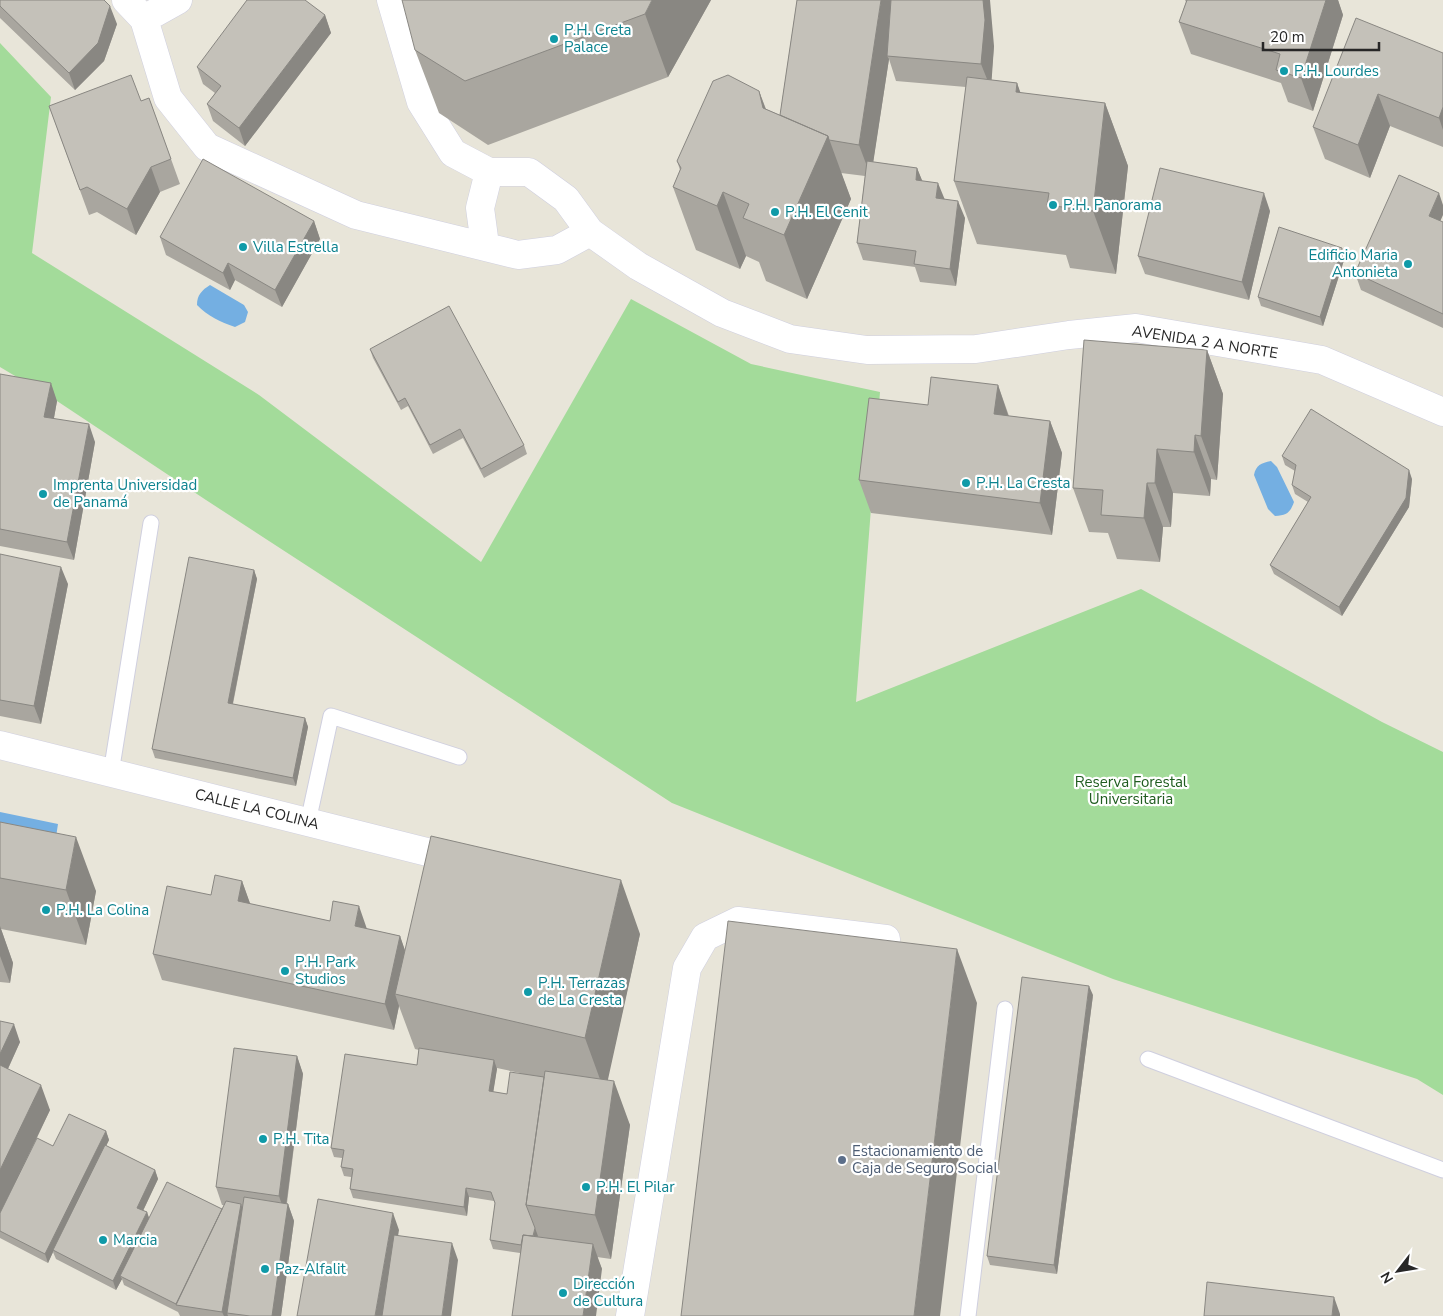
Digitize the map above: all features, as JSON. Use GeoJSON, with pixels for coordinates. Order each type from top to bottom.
{"type":"FeatureCollection","features":[{"type":"Feature","properties":{"kind":"street"},"geometry":{"type":"LineString","coordinates":[[178,0],[135,9],[168,98],[207,147],[356,215],[518,255],[557,250],[590,232]]}},
{"type":"Feature","properties":{"kind":"street"},"geometry":{"type":"LineString","coordinates":[[391,0],[421,102],[453,153],[489,172],[480,208],[485,246]]}},
{"type":"Feature","properties":{"kind":"street","name":"AVENIDA 2 A NORTE"},"geometry":{"type":"LineString","coordinates":[[489,172],[529,172],[566,199],[590,232],[638,266],[722,313],[790,339],[867,350],[976,348],[1136,328],[1322,360],[1443,412]]}},
{"type":"Feature","properties":{"kind":"street","name":"CALLE LA COLINA"},"geometry":{"type":"LineString","coordinates":[[0,746],[485,866]]}},
{"type":"Feature","properties":{"kind":"street"},"geometry":{"type":"LineString","coordinates":[[630,1316],[687,968],[705,937],[738,921],[886,939]]}},
{"type":"Feature","properties":{"kind":"lane"},"geometry":{"type":"LineString","coordinates":[[111,773],[151,523]]}},
{"type":"Feature","properties":{"kind":"lane"},"geometry":{"type":"LineString","coordinates":[[308,822],[331,716],[458,758]]}},
{"type":"Feature","properties":{"kind":"lane"},"geometry":{"type":"LineString","coordinates":[[968,1316],[1005,1009]]}},
{"type":"Feature","properties":{"kind":"lane"},"geometry":{"type":"LineString","coordinates":[[1148,1059],[1443,1170]]}},
{"type":"Feature","properties":{"kind":"green space","name":"Reserva Forestal Universitaria"},"geometry":{"type":"Polygon","coordinates":[[[0,43],[51,97],[32,253],[259,395],[481,562],[631,299],[751,364],[880,392],[856,702],[1141,589],[1382,722],[1443,752],[1443,1095],[1417,1079],[1113,979],[672,803],[57,401],[0,367],[0,43]]]}},
{"type":"Feature","properties":{"kind":"water"},"geometry":{"type":"Polygon","coordinates":[[[210,285],[244,305],[248,312],[245,322],[235,327],[219,321],[197,305],[200,293],[210,285]]]}},
{"type":"Feature","properties":{"kind":"water"},"geometry":{"type":"Polygon","coordinates":[[[1271,461],[1277,467],[1294,502],[1288,513],[1279,516],[1275,516],[1268,509],[1254,475],[1260,465],[1271,461]]]}},
{"type":"Feature","properties":{"kind":"water"},"geometry":{"type":"Polygon","coordinates":[[[0,812],[58,824],[54,850],[0,840],[0,812]]]}},
{"type":"Feature","properties":{"kind":"building"},"geometry":{"type":"Polygon","coordinates":[[[0,0],[104,0],[110,6],[98,43],[69,73],[0,6],[0,0]]]}},
{"type":"Feature","properties":{"kind":"building"},"geometry":{"type":"Polygon","coordinates":[[[247,0],[305,0],[325,15],[239,128],[207,104],[221,86],[197,67],[247,0]]]}},
{"type":"Feature","properties":{"kind":"building"},"geometry":{"type":"Polygon","coordinates":[[[402,0],[652,0],[645,14],[465,81],[415,50],[402,0]]]}},
{"type":"Feature","properties":{"kind":"building"},"geometry":{"type":"Polygon","coordinates":[[[797,0],[881,0],[859,145],[829,140],[828,136],[780,115],[797,0]]]}},
{"type":"Feature","properties":{"kind":"building"},"geometry":{"type":"Polygon","coordinates":[[[891,0],[983,0],[985,20],[981,64],[887,56],[891,0]]]}},
{"type":"Feature","properties":{"kind":"building"},"geometry":{"type":"Polygon","coordinates":[[[1187,0],[1326,0],[1301,78],[1276,70],[1280,54],[1179,22],[1187,0]]]}},
{"type":"Feature","properties":{"kind":"building"},"geometry":{"type":"Polygon","coordinates":[[[1356,18],[1443,53],[1443,107],[1439,118],[1378,94],[1358,145],[1313,127],[1356,18]]]}},
{"type":"Feature","properties":{"kind":"building"},"geometry":{"type":"Polygon","coordinates":[[[131,75],[141,101],[149,98],[171,159],[151,167],[127,209],[87,187],[80,190],[49,106],[131,75]]]}},
{"type":"Feature","properties":{"kind":"building"},"geometry":{"type":"Polygon","coordinates":[[[728,75],[759,91],[763,108],[828,136],[784,235],[743,218],[749,204],[723,192],[717,206],[673,187],[681,168],[677,161],[713,81],[728,75]]]}},
{"type":"Feature","properties":{"kind":"building"},"geometry":{"type":"Polygon","coordinates":[[[967,77],[1017,83],[1016,92],[1105,103],[1093,211],[1047,205],[1049,193],[954,181],[967,77]]]}},
{"type":"Feature","properties":{"kind":"building","name":"Villa Estrella"},"geometry":{"type":"Polygon","coordinates":[[[203,159],[314,221],[275,290],[228,263],[223,273],[160,237],[203,159]]]}},
{"type":"Feature","properties":{"kind":"building"},"geometry":{"type":"Polygon","coordinates":[[[867,161],[917,168],[916,180],[938,183],[936,198],[958,201],[950,269],[914,264],[916,251],[857,243],[867,161]]]}},
{"type":"Feature","properties":{"kind":"building"},"geometry":{"type":"Polygon","coordinates":[[[1160,168],[1264,193],[1242,282],[1138,256],[1160,168]]]}},
{"type":"Feature","properties":{"kind":"building","name":"Edificio Maria Antonieta"},"geometry":{"type":"Polygon","coordinates":[[[1399,175],[1439,193],[1429,216],[1443,222],[1443,314],[1355,273],[1399,175]]]}},
{"type":"Feature","properties":{"kind":"building"},"geometry":{"type":"Polygon","coordinates":[[[1279,227],[1342,248],[1320,317],[1258,297],[1279,227]]]}},
{"type":"Feature","properties":{"kind":"building"},"geometry":{"type":"Polygon","coordinates":[[[449,306],[524,445],[481,469],[460,429],[430,445],[405,398],[398,402],[370,349],[449,306]]]}},
{"type":"Feature","properties":{"kind":"building"},"geometry":{"type":"Polygon","coordinates":[[[1084,340],[1207,350],[1201,436],[1195,435],[1194,452],[1157,449],[1155,483],[1147,483],[1144,518],[1101,515],[1103,490],[1073,488],[1084,340]]]}},
{"type":"Feature","properties":{"kind":"building","name":"Imprenta Universidad de Panamá"},"geometry":{"type":"Polygon","coordinates":[[[0,374],[51,383],[44,417],[89,424],[67,542],[0,529],[0,374]]]}},
{"type":"Feature","properties":{"kind":"building","name":"P.H. La Cresta"},"geometry":{"type":"Polygon","coordinates":[[[931,377],[998,385],[994,414],[1050,421],[1040,503],[859,480],[869,398],[928,405],[931,377]]]}},
{"type":"Feature","properties":{"kind":"building"},"geometry":{"type":"Polygon","coordinates":[[[1311,409],[1409,470],[1406,498],[1339,607],[1270,565],[1311,497],[1292,485],[1296,465],[1282,456],[1311,409]]]}},
{"type":"Feature","properties":{"kind":"building"},"geometry":{"type":"Polygon","coordinates":[[[0,554],[61,567],[34,706],[0,700],[0,554]]]}},
{"type":"Feature","properties":{"kind":"building"},"geometry":{"type":"Polygon","coordinates":[[[189,557],[254,570],[228,703],[305,718],[293,778],[152,749],[189,557]]]}},
{"type":"Feature","properties":{"kind":"building"},"geometry":{"type":"Polygon","coordinates":[[[0,822],[76,837],[66,890],[0,878],[0,822]]]}},
{"type":"Feature","properties":{"kind":"building"},"geometry":{"type":"Polygon","coordinates":[[[431,836],[621,880],[585,1038],[395,994],[431,836]]]}},
{"type":"Feature","properties":{"kind":"building","name":"P.H. Park Studios"},"geometry":{"type":"Polygon","coordinates":[[[215,875],[242,881],[238,901],[330,921],[333,901],[359,906],[355,926],[400,936],[385,1004],[153,954],[167,886],[211,895],[215,875]]]}},
{"type":"Feature","properties":{"kind":"building","name":"Estacionamiento de Caja de Seguro Social"},"geometry":{"type":"Polygon","coordinates":[[[728,921],[957,949],[914,1316],[681,1316],[728,921]]]}},
{"type":"Feature","properties":{"kind":"building"},"geometry":{"type":"Polygon","coordinates":[[[1022,977],[1089,986],[1054,1265],[987,1256],[1022,977]]]}},
{"type":"Feature","properties":{"kind":"building"},"geometry":{"type":"Polygon","coordinates":[[[0,1021],[14,1024],[0,1054],[0,1021]]]}},
{"type":"Feature","properties":{"kind":"building","name":"P.H. Tita"},"geometry":{"type":"Polygon","coordinates":[[[234,1048],[297,1056],[279,1196],[216,1187],[234,1048]]]}},
{"type":"Feature","properties":{"kind":"building"},"geometry":{"type":"Polygon","coordinates":[[[419,1048],[494,1060],[489,1091],[507,1094],[510,1072],[544,1077],[526,1205],[535,1228],[533,1236],[523,1235],[521,1245],[490,1240],[495,1203],[491,1192],[466,1188],[464,1207],[350,1189],[353,1169],[341,1167],[344,1150],[331,1148],[345,1054],[417,1065],[419,1048]]]}},
{"type":"Feature","properties":{"kind":"building"},"geometry":{"type":"Polygon","coordinates":[[[0,1065],[41,1085],[0,1170],[0,1065]]]}},
{"type":"Feature","properties":{"kind":"building"},"geometry":{"type":"Polygon","coordinates":[[[545,1071],[614,1081],[595,1215],[526,1205],[545,1071]]]}},
{"type":"Feature","properties":{"kind":"building"},"geometry":{"type":"Polygon","coordinates":[[[69,1114],[106,1131],[45,1254],[0,1231],[0,1213],[37,1138],[53,1146],[69,1114]]]}},
{"type":"Feature","properties":{"kind":"building","name":"Marcia"},"geometry":{"type":"Polygon","coordinates":[[[105,1145],[155,1170],[137,1208],[147,1212],[113,1281],[53,1250],[105,1145]]]}},
{"type":"Feature","properties":{"kind":"building"},"geometry":{"type":"Polygon","coordinates":[[[167,1182],[222,1209],[176,1304],[120,1276],[167,1182]]]}},
{"type":"Feature","properties":{"kind":"building","name":"Paz-Alfalit"},"geometry":{"type":"Polygon","coordinates":[[[244,1197],[288,1204],[272,1316],[227,1313],[244,1197]]]}},
{"type":"Feature","properties":{"kind":"building"},"geometry":{"type":"Polygon","coordinates":[[[318,1199],[393,1213],[375,1316],[297,1316],[318,1199]]]}},
{"type":"Feature","properties":{"kind":"building"},"geometry":{"type":"Polygon","coordinates":[[[226,1201],[241,1204],[222,1312],[176,1305],[226,1201]]]}},
{"type":"Feature","properties":{"kind":"building"},"geometry":{"type":"Polygon","coordinates":[[[394,1235],[452,1243],[442,1316],[382,1316],[394,1235]]]}},
{"type":"Feature","properties":{"kind":"building"},"geometry":{"type":"Polygon","coordinates":[[[523,1235],[593,1244],[583,1316],[512,1316],[523,1235]]]}},
{"type":"Feature","properties":{"kind":"building"},"geometry":{"type":"Polygon","coordinates":[[[1207,1282],[1334,1297],[1332,1316],[1204,1316],[1207,1282]]]}},
{"type":"Feature","properties":{"kind":"place","name":"P.H. Creta Palace"},"geometry":{"type":"Point","coordinates":[554,39]}},
{"type":"Feature","properties":{"kind":"place","name":"P.H. Lourdes"},"geometry":{"type":"Point","coordinates":[1284,71]}},
{"type":"Feature","properties":{"kind":"place","name":"P.H. Panorama"},"geometry":{"type":"Point","coordinates":[1053,205]}},
{"type":"Feature","properties":{"kind":"place","name":"P.H. El Cenit"},"geometry":{"type":"Point","coordinates":[775,212]}},
{"type":"Feature","properties":{"kind":"place","name":"Villa Estrella"},"geometry":{"type":"Point","coordinates":[243,247]}},
{"type":"Feature","properties":{"kind":"place","name":"Edificio Maria Antonieta"},"geometry":{"type":"Point","coordinates":[1408,264]}},
{"type":"Feature","properties":{"kind":"place","name":"P.H. La Cresta"},"geometry":{"type":"Point","coordinates":[966,483]}},
{"type":"Feature","properties":{"kind":"place","name":"Imprenta Universidad de Panamá"},"geometry":{"type":"Point","coordinates":[43,494]}},
{"type":"Feature","properties":{"kind":"place","name":"P.H. La Colina"},"geometry":{"type":"Point","coordinates":[46,910]}},
{"type":"Feature","properties":{"kind":"place","name":"P.H. Park Studios"},"geometry":{"type":"Point","coordinates":[285,971]}},
{"type":"Feature","properties":{"kind":"place","name":"P.H. Terrazas de La Cresta"},"geometry":{"type":"Point","coordinates":[528,992]}},
{"type":"Feature","properties":{"kind":"place","name":"P.H. Tita"},"geometry":{"type":"Point","coordinates":[263,1139]}},
{"type":"Feature","properties":{"kind":"place","name":"Estacionamiento de Caja de Seguro Social"},"geometry":{"type":"Point","coordinates":[842,1160]}},
{"type":"Feature","properties":{"kind":"place","name":"P.H. El Pilar"},"geometry":{"type":"Point","coordinates":[586,1187]}},
{"type":"Feature","properties":{"kind":"place","name":"Marcia"},"geometry":{"type":"Point","coordinates":[103,1240]}},
{"type":"Feature","properties":{"kind":"place","name":"Paz-Alfalit"},"geometry":{"type":"Point","coordinates":[265,1269]}},
{"type":"Feature","properties":{"kind":"place","name":"Dirección de Cultura"},"geometry":{"type":"Point","coordinates":[563,1293]}}]}
